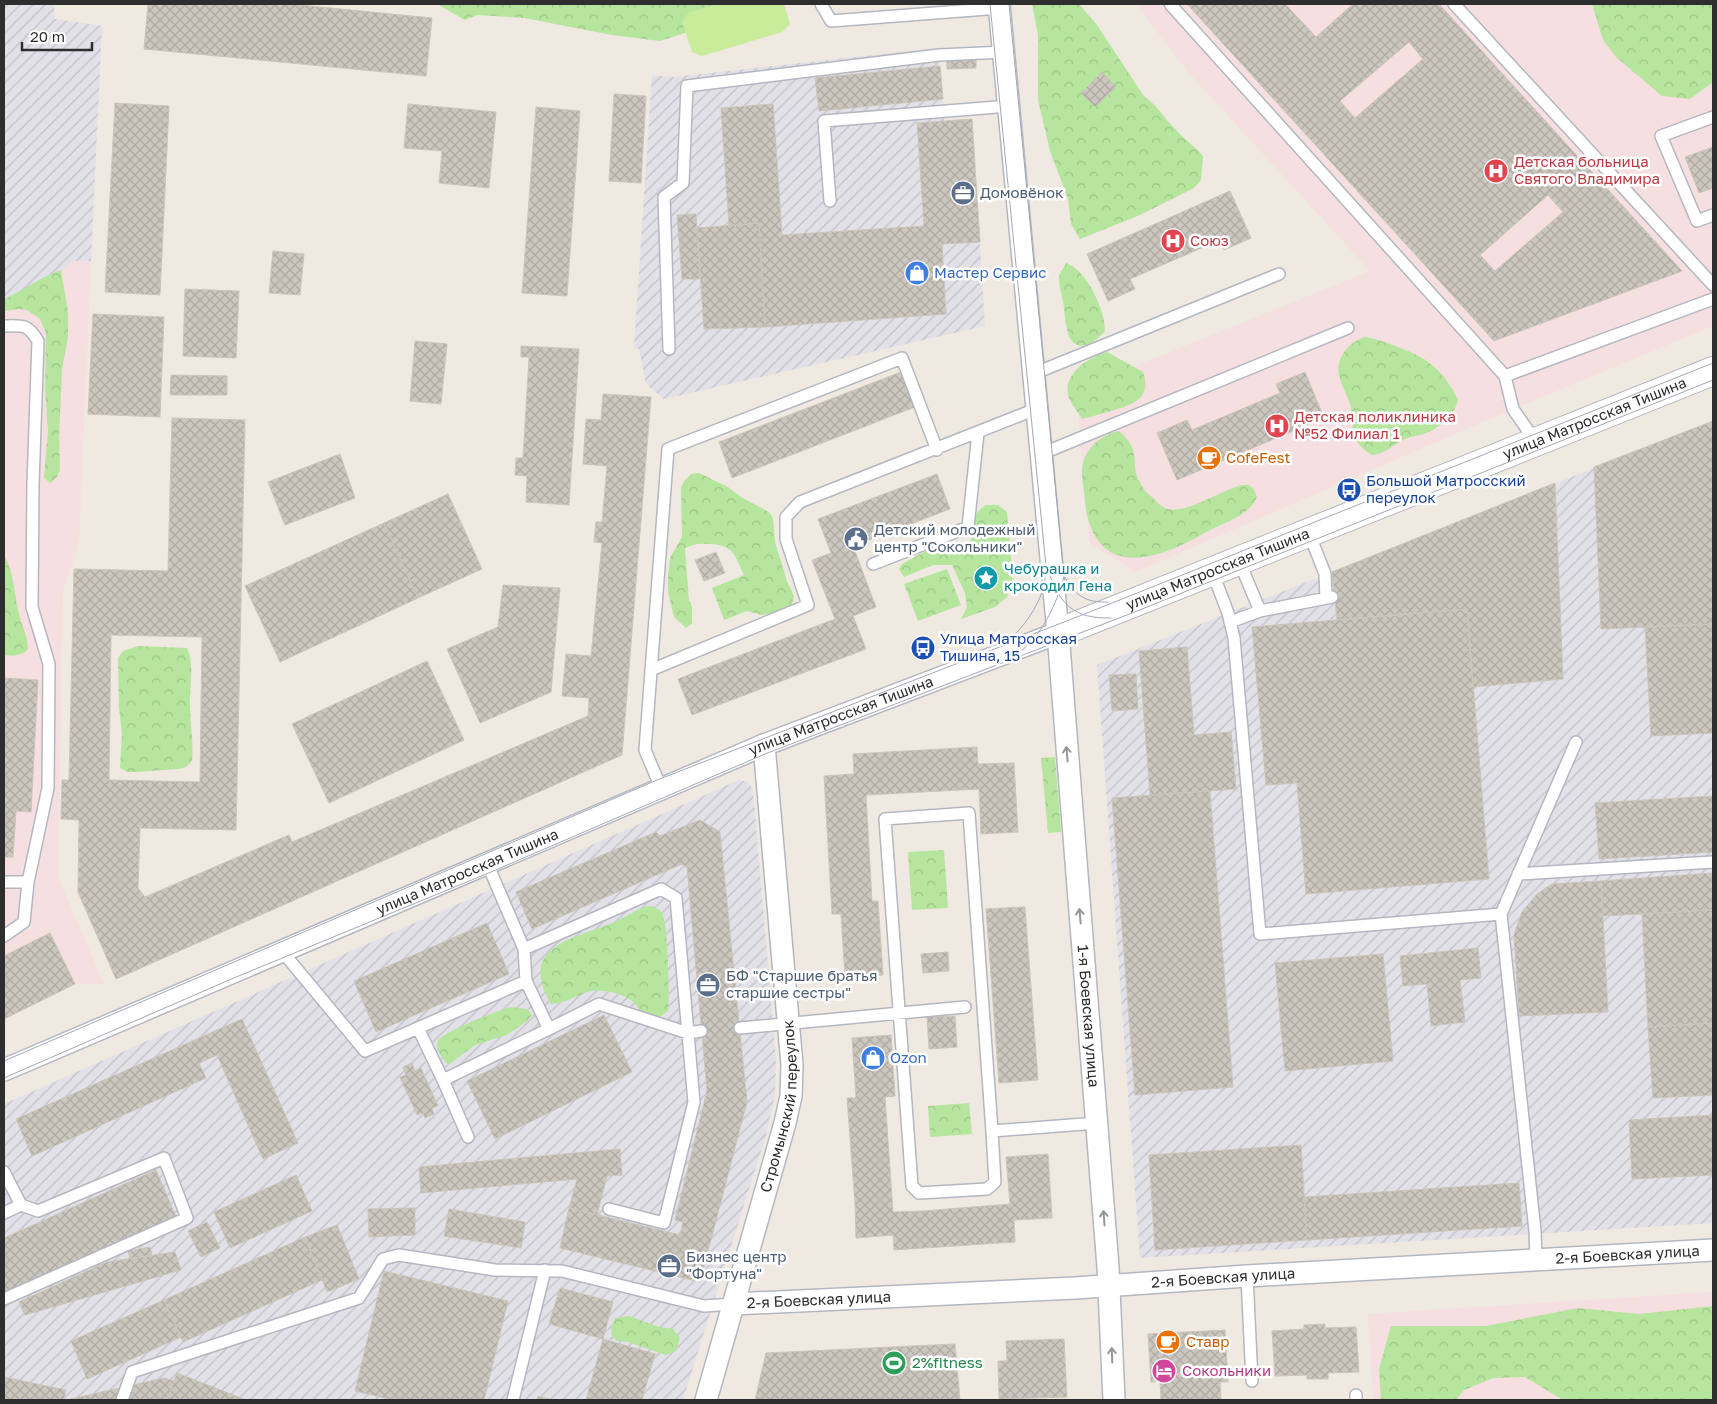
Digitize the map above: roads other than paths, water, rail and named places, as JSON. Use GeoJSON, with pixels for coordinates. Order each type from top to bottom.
{"type":"FeatureCollection","features":[{"type":"Feature","properties":{"kind":"street"},"geometry":{"type":"LineString","coordinates":[[999,6],[1058,633]]}},
{"type":"Feature","properties":{"kind":"street","name":"улица Матросская Тишина"},"geometry":{"type":"LineString","coordinates":[[4,1070],[764,745],[1058,633],[1713,371]]}},
{"type":"Feature","properties":{"kind":"street","name":"1-я Боевская улица"},"geometry":{"type":"LineString","coordinates":[[1058,633],[1109,1285],[1114,1400]]}},
{"type":"Feature","properties":{"kind":"street","name":"Стромынский переулок"},"geometry":{"type":"LineString","coordinates":[[706,1400],[786,1123],[791,1096],[792,1065],[764,745]]}},
{"type":"Feature","properties":{"kind":"street","name":"2-я Боевская улица"},"geometry":{"type":"LineString","coordinates":[[733,1304],[1065,1289],[1247,1276],[1713,1250]]}},
{"type":"Feature","properties":{"kind":"lane"},"geometry":{"type":"LineString","coordinates":[[821,4],[831,21],[999,6]]}},
{"type":"Feature","properties":{"kind":"lane"},"geometry":{"type":"LineString","coordinates":[[1170,4],[1505,376],[1513,409],[1536,442]]}},
{"type":"Feature","properties":{"kind":"lane"},"geometry":{"type":"LineString","coordinates":[[1454,4],[1713,285]]}},
{"type":"Feature","properties":{"kind":"lane"},"geometry":{"type":"LineString","coordinates":[[669,349],[664,197],[683,184],[687,86],[939,55],[1004,52]]}},
{"type":"Feature","properties":{"kind":"lane"},"geometry":{"type":"LineString","coordinates":[[830,201],[824,121],[1009,106]]}},
{"type":"Feature","properties":{"kind":"lane"},"geometry":{"type":"LineString","coordinates":[[1713,117],[1661,136],[1698,221],[1713,215]]}},
{"type":"Feature","properties":{"kind":"lane"},"geometry":{"type":"LineString","coordinates":[[1033,374],[1279,274]]}},
{"type":"Feature","properties":{"kind":"lane"},"geometry":{"type":"LineString","coordinates":[[1505,376],[1713,299]]}},
{"type":"Feature","properties":{"kind":"lane"},"geometry":{"type":"LineString","coordinates":[[4,326],[20,325],[32,330],[38,341],[33,484],[32,607],[49,664],[48,788],[28,882],[24,922],[4,936]]}},
{"type":"Feature","properties":{"kind":"lane"},"geometry":{"type":"LineString","coordinates":[[1041,454],[1348,328]]}},
{"type":"Feature","properties":{"kind":"lane"},"geometry":{"type":"LineString","coordinates":[[661,788],[645,750],[668,449],[902,358],[936,450]]}},
{"type":"Feature","properties":{"kind":"lane"},"geometry":{"type":"LineString","coordinates":[[652,670],[808,605],[786,539],[786,517],[800,502],[1036,409]]}},
{"type":"Feature","properties":{"kind":"lane"},"geometry":{"type":"LineString","coordinates":[[873,564],[968,527],[978,433]]}},
{"type":"Feature","properties":{"kind":"lane"},"geometry":{"type":"LineString","coordinates":[[1230,622],[1260,611],[1329,598],[1325,574],[1309,533]]}},
{"type":"Feature","properties":{"kind":"lane"},"geometry":{"type":"LineString","coordinates":[[1239,561],[1260,611]]}},
{"type":"Feature","properties":{"kind":"lane"},"geometry":{"type":"LineString","coordinates":[[1212,572],[1234,638],[1260,934],[1501,914]]}},
{"type":"Feature","properties":{"kind":"lane"},"geometry":{"type":"LineString","coordinates":[[1536,1260],[1501,914],[1576,742]]}},
{"type":"Feature","properties":{"kind":"lane"},"geometry":{"type":"LineString","coordinates":[[969,813],[992,1130],[995,1182],[987,1189],[919,1193],[912,1186],[886,819],[969,813]]}},
{"type":"Feature","properties":{"kind":"lane"},"geometry":{"type":"LineString","coordinates":[[1518,874],[1713,862]]}},
{"type":"Feature","properties":{"kind":"lane"},"geometry":{"type":"LineString","coordinates":[[487,863],[524,949],[526,981],[549,1029]]}},
{"type":"Feature","properties":{"kind":"lane"},"geometry":{"type":"LineString","coordinates":[[4,882],[28,882]]}},
{"type":"Feature","properties":{"kind":"lane"},"geometry":{"type":"LineString","coordinates":[[524,949],[661,889],[676,898],[694,1102],[664,1223],[609,1209]]}},
{"type":"Feature","properties":{"kind":"lane"},"geometry":{"type":"LineString","coordinates":[[281,950],[365,1051],[526,981]]}},
{"type":"Feature","properties":{"kind":"lane"},"geometry":{"type":"LineString","coordinates":[[443,1080],[599,1004],[688,1033],[702,1032]]}},
{"type":"Feature","properties":{"kind":"lane"},"geometry":{"type":"LineString","coordinates":[[740,1028],[965,1007]]}},
{"type":"Feature","properties":{"kind":"lane"},"geometry":{"type":"LineString","coordinates":[[418,1028],[468,1137]]}},
{"type":"Feature","properties":{"kind":"lane"},"geometry":{"type":"LineString","coordinates":[[992,1130],[1097,1123]]}},
{"type":"Feature","properties":{"kind":"lane"},"geometry":{"type":"LineString","coordinates":[[4,1172],[21,1205],[38,1211],[164,1158],[188,1218],[4,1299]]}},
{"type":"Feature","properties":{"kind":"lane"},"geometry":{"type":"LineString","coordinates":[[4,1213],[21,1205]]}},
{"type":"Feature","properties":{"kind":"lane"},"geometry":{"type":"LineString","coordinates":[[122,1400],[132,1372],[359,1298],[383,1259],[399,1255],[495,1270],[562,1271],[704,1306],[733,1304]]}},
{"type":"Feature","properties":{"kind":"lane"},"geometry":{"type":"LineString","coordinates":[[513,1400],[545,1270]]}},
{"type":"Feature","properties":{"kind":"lane"},"geometry":{"type":"LineString","coordinates":[[1247,1276],[1252,1381]]}},
{"type":"Feature","properties":{"kind":"tram line"},"geometry":{"type":"LineString","coordinates":[[990,4],[1046,566],[1044,587],[1037,604],[1025,623],[1009,640]]}},
{"type":"Feature","properties":{"kind":"tram line"},"geometry":{"type":"LineString","coordinates":[[1009,4],[1064,576],[1057,598],[1041,630],[1016,655]]}},
{"type":"Feature","properties":{"kind":"tram line"},"geometry":{"type":"LineString","coordinates":[[4,1061],[657,780],[1082,615],[1713,363]]}},
{"type":"Feature","properties":{"kind":"tram line"},"geometry":{"type":"LineString","coordinates":[[4,1078],[229,980],[491,872],[765,754],[1127,615],[1713,380]]}},
{"type":"Feature","properties":{"kind":"tram line"},"geometry":{"type":"LineString","coordinates":[[1047,568],[1057,591],[1069,606],[1086,616],[1111,618]]}},
{"type":"Feature","properties":{"kind":"tram line"},"geometry":{"type":"LineString","coordinates":[[1064,576],[1072,588],[1087,599],[1108,602]]}},
{"type":"Feature","properties":{"kind":"place","name":"Детская больница Святого Владимира"},"geometry":{"type":"Point","coordinates":[1496,171]}},
{"type":"Feature","properties":{"kind":"place","name":"Домовёнок"},"geometry":{"type":"Point","coordinates":[963,193]}},
{"type":"Feature","properties":{"kind":"place","name":"Союз"},"geometry":{"type":"Point","coordinates":[1173,241]}},
{"type":"Feature","properties":{"kind":"place","name":"Мастер Сервис"},"geometry":{"type":"Point","coordinates":[917,273]}},
{"type":"Feature","properties":{"kind":"place","name":"Детская поликлиника №52 Филиал 1"},"geometry":{"type":"Point","coordinates":[1277,426]}},
{"type":"Feature","properties":{"kind":"place","name":"CofeFest"},"geometry":{"type":"Point","coordinates":[1209,458]}},
{"type":"Feature","properties":{"kind":"place","name":"Большой Матросский переулок"},"geometry":{"type":"Point","coordinates":[1349,490]}},
{"type":"Feature","properties":{"kind":"place","name":"Детский молодежный центр \"Сокольники\""},"geometry":{"type":"Point","coordinates":[856,539]}},
{"type":"Feature","properties":{"kind":"place","name":"Чебурашка и крокодил Гена"},"geometry":{"type":"Point","coordinates":[986,578]}},
{"type":"Feature","properties":{"kind":"place","name":"Улица Матросская Тишина, 15"},"geometry":{"type":"Point","coordinates":[923,648]}},
{"type":"Feature","properties":{"kind":"place","name":"БФ \"Старшие братья старшие сестры\""},"geometry":{"type":"Point","coordinates":[708,985]}},
{"type":"Feature","properties":{"kind":"place","name":"Ozon"},"geometry":{"type":"Point","coordinates":[873,1058]}},
{"type":"Feature","properties":{"kind":"place","name":"Бизнес центр \"Фортуна\""},"geometry":{"type":"Point","coordinates":[669,1266]}},
{"type":"Feature","properties":{"kind":"place","name":"Ставр"},"geometry":{"type":"Point","coordinates":[1168,1342]}},
{"type":"Feature","properties":{"kind":"place","name":"2%fitness"},"geometry":{"type":"Point","coordinates":[894,1363]}},
{"type":"Feature","properties":{"kind":"place","name":"Сокольники"},"geometry":{"type":"Point","coordinates":[1164,1371]}}]}
